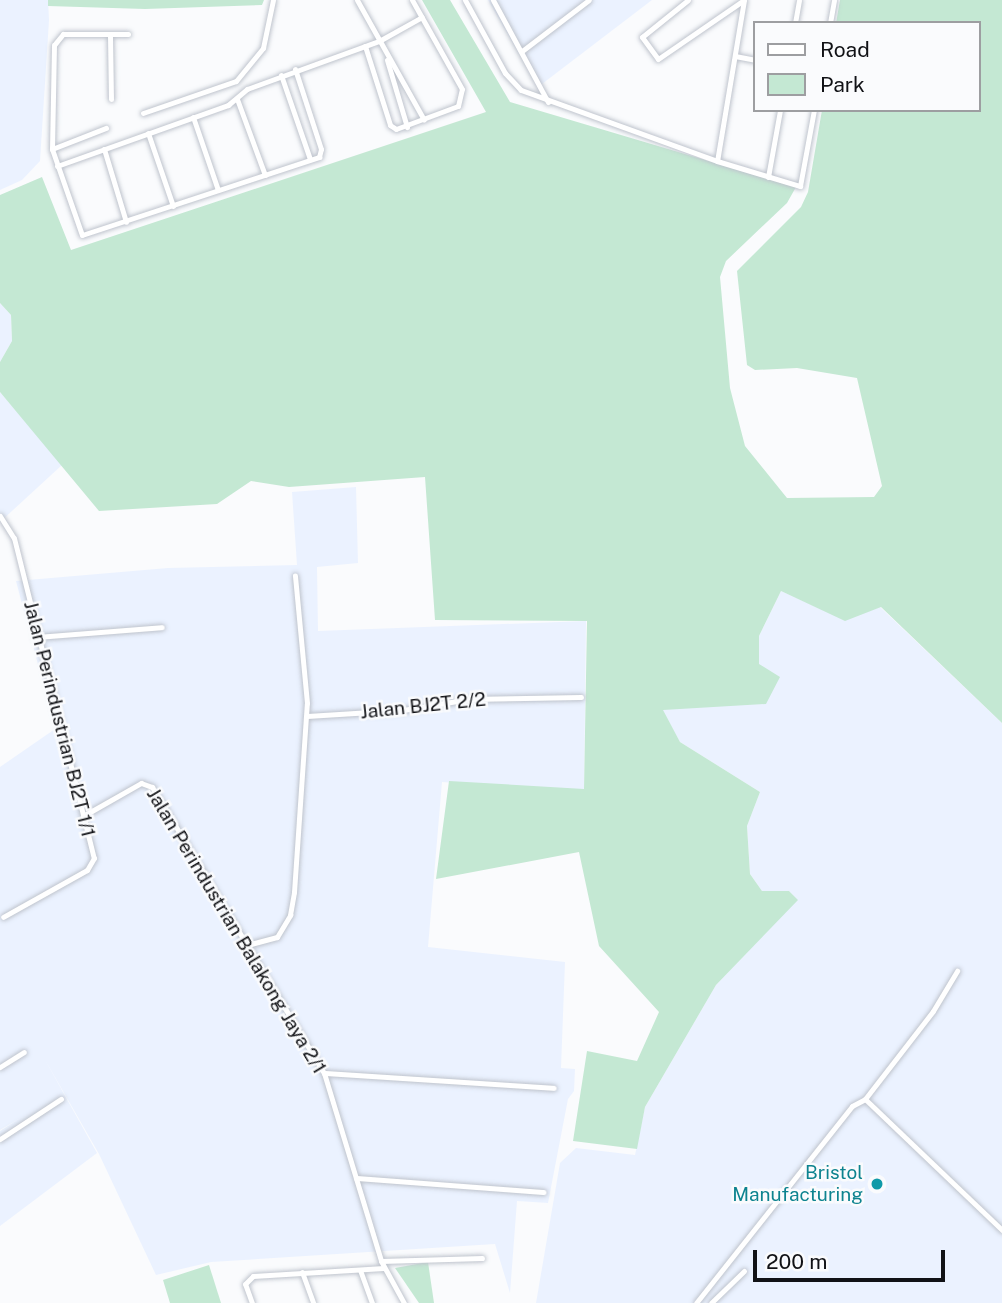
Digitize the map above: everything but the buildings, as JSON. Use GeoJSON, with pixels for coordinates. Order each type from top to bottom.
{"type":"FeatureCollection","features":[{"type":"Feature","properties":{"kind":"street"},"geometry":{"type":"LineString","coordinates":[[144,113],[236,81],[263,48],[273,0]]}},
{"type":"Feature","properties":{"kind":"street"},"geometry":{"type":"LineString","coordinates":[[357,0],[424,120]]}},
{"type":"Feature","properties":{"kind":"street"},"geometry":{"type":"LineString","coordinates":[[365,46],[390,125],[396,129],[458,106],[464,95],[412,0]]}},
{"type":"Feature","properties":{"kind":"street"},"geometry":{"type":"LineString","coordinates":[[465,0],[505,74],[521,90],[717,161],[800,186],[814,112]]}},
{"type":"Feature","properties":{"kind":"street"},"geometry":{"type":"LineString","coordinates":[[493,0],[548,102]]}},
{"type":"Feature","properties":{"kind":"street"},"geometry":{"type":"LineString","coordinates":[[522,51],[589,0]]}},
{"type":"Feature","properties":{"kind":"street"},"geometry":{"type":"LineString","coordinates":[[688,0],[642,37],[653,56],[664,57],[744,0]]}},
{"type":"Feature","properties":{"kind":"street"},"geometry":{"type":"LineString","coordinates":[[717,161],[744,0]]}},
{"type":"Feature","properties":{"kind":"street"},"geometry":{"type":"LineString","coordinates":[[795,21],[799,0]]}},
{"type":"Feature","properties":{"kind":"street"},"geometry":{"type":"LineString","coordinates":[[830,21],[834,0]]}},
{"type":"Feature","properties":{"kind":"street"},"geometry":{"type":"LineString","coordinates":[[57,166],[193,117],[237,99],[247,89],[295,69],[379,41],[422,17]]}},
{"type":"Feature","properties":{"kind":"street"},"geometry":{"type":"LineString","coordinates":[[128,34],[63,34],[57,38],[52,149],[82,235],[319,157],[321,149],[295,69]]}},
{"type":"Feature","properties":{"kind":"street"},"geometry":{"type":"LineString","coordinates":[[110,36],[111,99]]}},
{"type":"Feature","properties":{"kind":"street"},"geometry":{"type":"LineString","coordinates":[[383,49],[407,127]]}},
{"type":"Feature","properties":{"kind":"street"},"geometry":{"type":"LineString","coordinates":[[735,56],[754,60]]}},
{"type":"Feature","properties":{"kind":"street"},"geometry":{"type":"LineString","coordinates":[[281,75],[310,159]]}},
{"type":"Feature","properties":{"kind":"street"},"geometry":{"type":"LineString","coordinates":[[237,99],[265,175]]}},
{"type":"Feature","properties":{"kind":"street"},"geometry":{"type":"LineString","coordinates":[[768,177],[780,112]]}},
{"type":"Feature","properties":{"kind":"street"},"geometry":{"type":"LineString","coordinates":[[193,117],[218,190]]}},
{"type":"Feature","properties":{"kind":"street"},"geometry":{"type":"LineString","coordinates":[[52,149],[106,128]]}},
{"type":"Feature","properties":{"kind":"street"},"geometry":{"type":"LineString","coordinates":[[148,133],[173,206]]}},
{"type":"Feature","properties":{"kind":"street"},"geometry":{"type":"LineString","coordinates":[[104,149],[126,222]]}},
{"type":"Feature","properties":{"kind":"street","name":"Jalan Perindustrian BJ2T 1/1"},"geometry":{"type":"LineString","coordinates":[[0,516],[14,538],[36,637],[83,816],[92,865],[3,917]]}},
{"type":"Feature","properties":{"kind":"street"},"geometry":{"type":"LineString","coordinates":[[247,945],[277,937],[290,915],[303,815],[307,716],[295,576]]}},
{"type":"Feature","properties":{"kind":"street"},"geometry":{"type":"LineString","coordinates":[[36,637],[162,627]]}},
{"type":"Feature","properties":{"kind":"street","name":"Jalan BJ2T 2/2"},"geometry":{"type":"LineString","coordinates":[[307,716],[403,710],[469,699],[581,697]]}},
{"type":"Feature","properties":{"kind":"street","name":"Jalan Perindustrian Balakong Jaya 2/1"},"geometry":{"type":"LineString","coordinates":[[83,816],[147,783],[324,1073],[381,1261],[404,1303]]}},
{"type":"Feature","properties":{"kind":"street"},"geometry":{"type":"LineString","coordinates":[[696,1303],[852,1106],[865,1099],[933,1011],[957,971]]}},
{"type":"Feature","properties":{"kind":"street"},"geometry":{"type":"LineString","coordinates":[[0,1068],[24,1052]]}},
{"type":"Feature","properties":{"kind":"street"},"geometry":{"type":"LineString","coordinates":[[324,1073],[554,1088]]}},
{"type":"Feature","properties":{"kind":"street"},"geometry":{"type":"LineString","coordinates":[[0,1139],[61,1099]]}},
{"type":"Feature","properties":{"kind":"street"},"geometry":{"type":"LineString","coordinates":[[865,1099],[1002,1230]]}},
{"type":"Feature","properties":{"kind":"street"},"geometry":{"type":"LineString","coordinates":[[356,1178],[543,1192]]}},
{"type":"Feature","properties":{"kind":"street"},"geometry":{"type":"LineString","coordinates":[[381,1261],[482,1258]]}},
{"type":"Feature","properties":{"kind":"street"},"geometry":{"type":"LineString","coordinates":[[252,1303],[245,1284],[253,1276],[384,1268]]}},
{"type":"Feature","properties":{"kind":"street"},"geometry":{"type":"LineString","coordinates":[[360,1270],[372,1303]]}},
{"type":"Feature","properties":{"kind":"street"},"geometry":{"type":"LineString","coordinates":[[711,1303],[744,1271]]}},
{"type":"Feature","properties":{"kind":"street"},"geometry":{"type":"LineString","coordinates":[[302,1272],[313,1303]]}},
{"type":"Feature","properties":{"kind":"shaded area"},"geometry":{"type":"Polygon","coordinates":[[[0,0],[48,0],[49,20],[40,161],[22,180],[0,190],[0,0]]]}},
{"type":"Feature","properties":{"kind":"shaded area"},"geometry":{"type":"Polygon","coordinates":[[[488,0],[652,0],[538,87],[488,0]]]}},
{"type":"Feature","properties":{"kind":"shaded area"},"geometry":{"type":"Polygon","coordinates":[[[0,303],[11,315],[12,341],[0,362],[0,303]]]}},
{"type":"Feature","properties":{"kind":"shaded area"},"geometry":{"type":"Polygon","coordinates":[[[0,392],[62,465],[0,522],[0,392]]]}},
{"type":"Feature","properties":{"kind":"shaded area"},"geometry":{"type":"Polygon","coordinates":[[[356,487],[358,563],[317,567],[318,631],[586,621],[584,792],[442,782],[428,947],[565,962],[561,1068],[575,1069],[574,1091],[568,1099],[548,1203],[517,1201],[510,1293],[495,1244],[211,1262],[156,1275],[99,1154],[44,1058],[97,1153],[0,1226],[0,1131],[22,1117],[0,1130],[0,767],[55,729],[16,581],[168,568],[297,565],[292,492],[356,487]]]}},
{"type":"Feature","properties":{"kind":"shaded area"},"geometry":{"type":"Polygon","coordinates":[[[781,591],[845,620],[880,607],[1002,723],[1002,1303],[536,1303],[560,1163],[576,1148],[635,1155],[645,1107],[716,985],[797,900],[789,891],[762,891],[750,874],[747,826],[760,792],[680,742],[662,710],[759,664],[759,636],[781,591]]]}},
{"type":"Feature","properties":{"kind":"green space"},"geometry":{"type":"Polygon","coordinates":[[[48,0],[264,0],[262,5],[145,9],[48,6],[48,0]]]}},
{"type":"Feature","properties":{"kind":"green space"},"geometry":{"type":"Polygon","coordinates":[[[422,0],[450,0],[510,102],[796,187],[787,203],[726,261],[720,277],[730,388],[745,446],[787,498],[874,497],[882,486],[857,378],[797,368],[755,370],[747,365],[737,271],[801,207],[808,192],[822,112],[981,112],[981,21],[836,21],[840,0],[1002,0],[1002,723],[881,607],[845,621],[781,591],[759,636],[759,664],[780,677],[766,704],[663,710],[680,742],[760,792],[747,826],[750,874],[762,891],[789,891],[798,900],[716,985],[645,1107],[637,1149],[573,1141],[587,1051],[637,1061],[659,1012],[599,946],[579,852],[436,879],[449,781],[584,789],[587,621],[435,620],[425,477],[289,487],[251,481],[217,504],[99,511],[0,392],[0,362],[12,341],[11,315],[0,303],[0,195],[42,177],[71,250],[486,112],[422,0]]]}},
{"type":"Feature","properties":{"kind":"green space"},"geometry":{"type":"Polygon","coordinates":[[[428,1262],[434,1303],[419,1303],[395,1268],[428,1262]]]}},
{"type":"Feature","properties":{"kind":"green space"},"geometry":{"type":"Polygon","coordinates":[[[209,1265],[221,1303],[170,1303],[163,1280],[209,1265]]]}},
{"type":"Feature","properties":{"kind":"place","name":"Bristol Manufacturing"},"geometry":{"type":"Point","coordinates":[877,1184]}}]}
